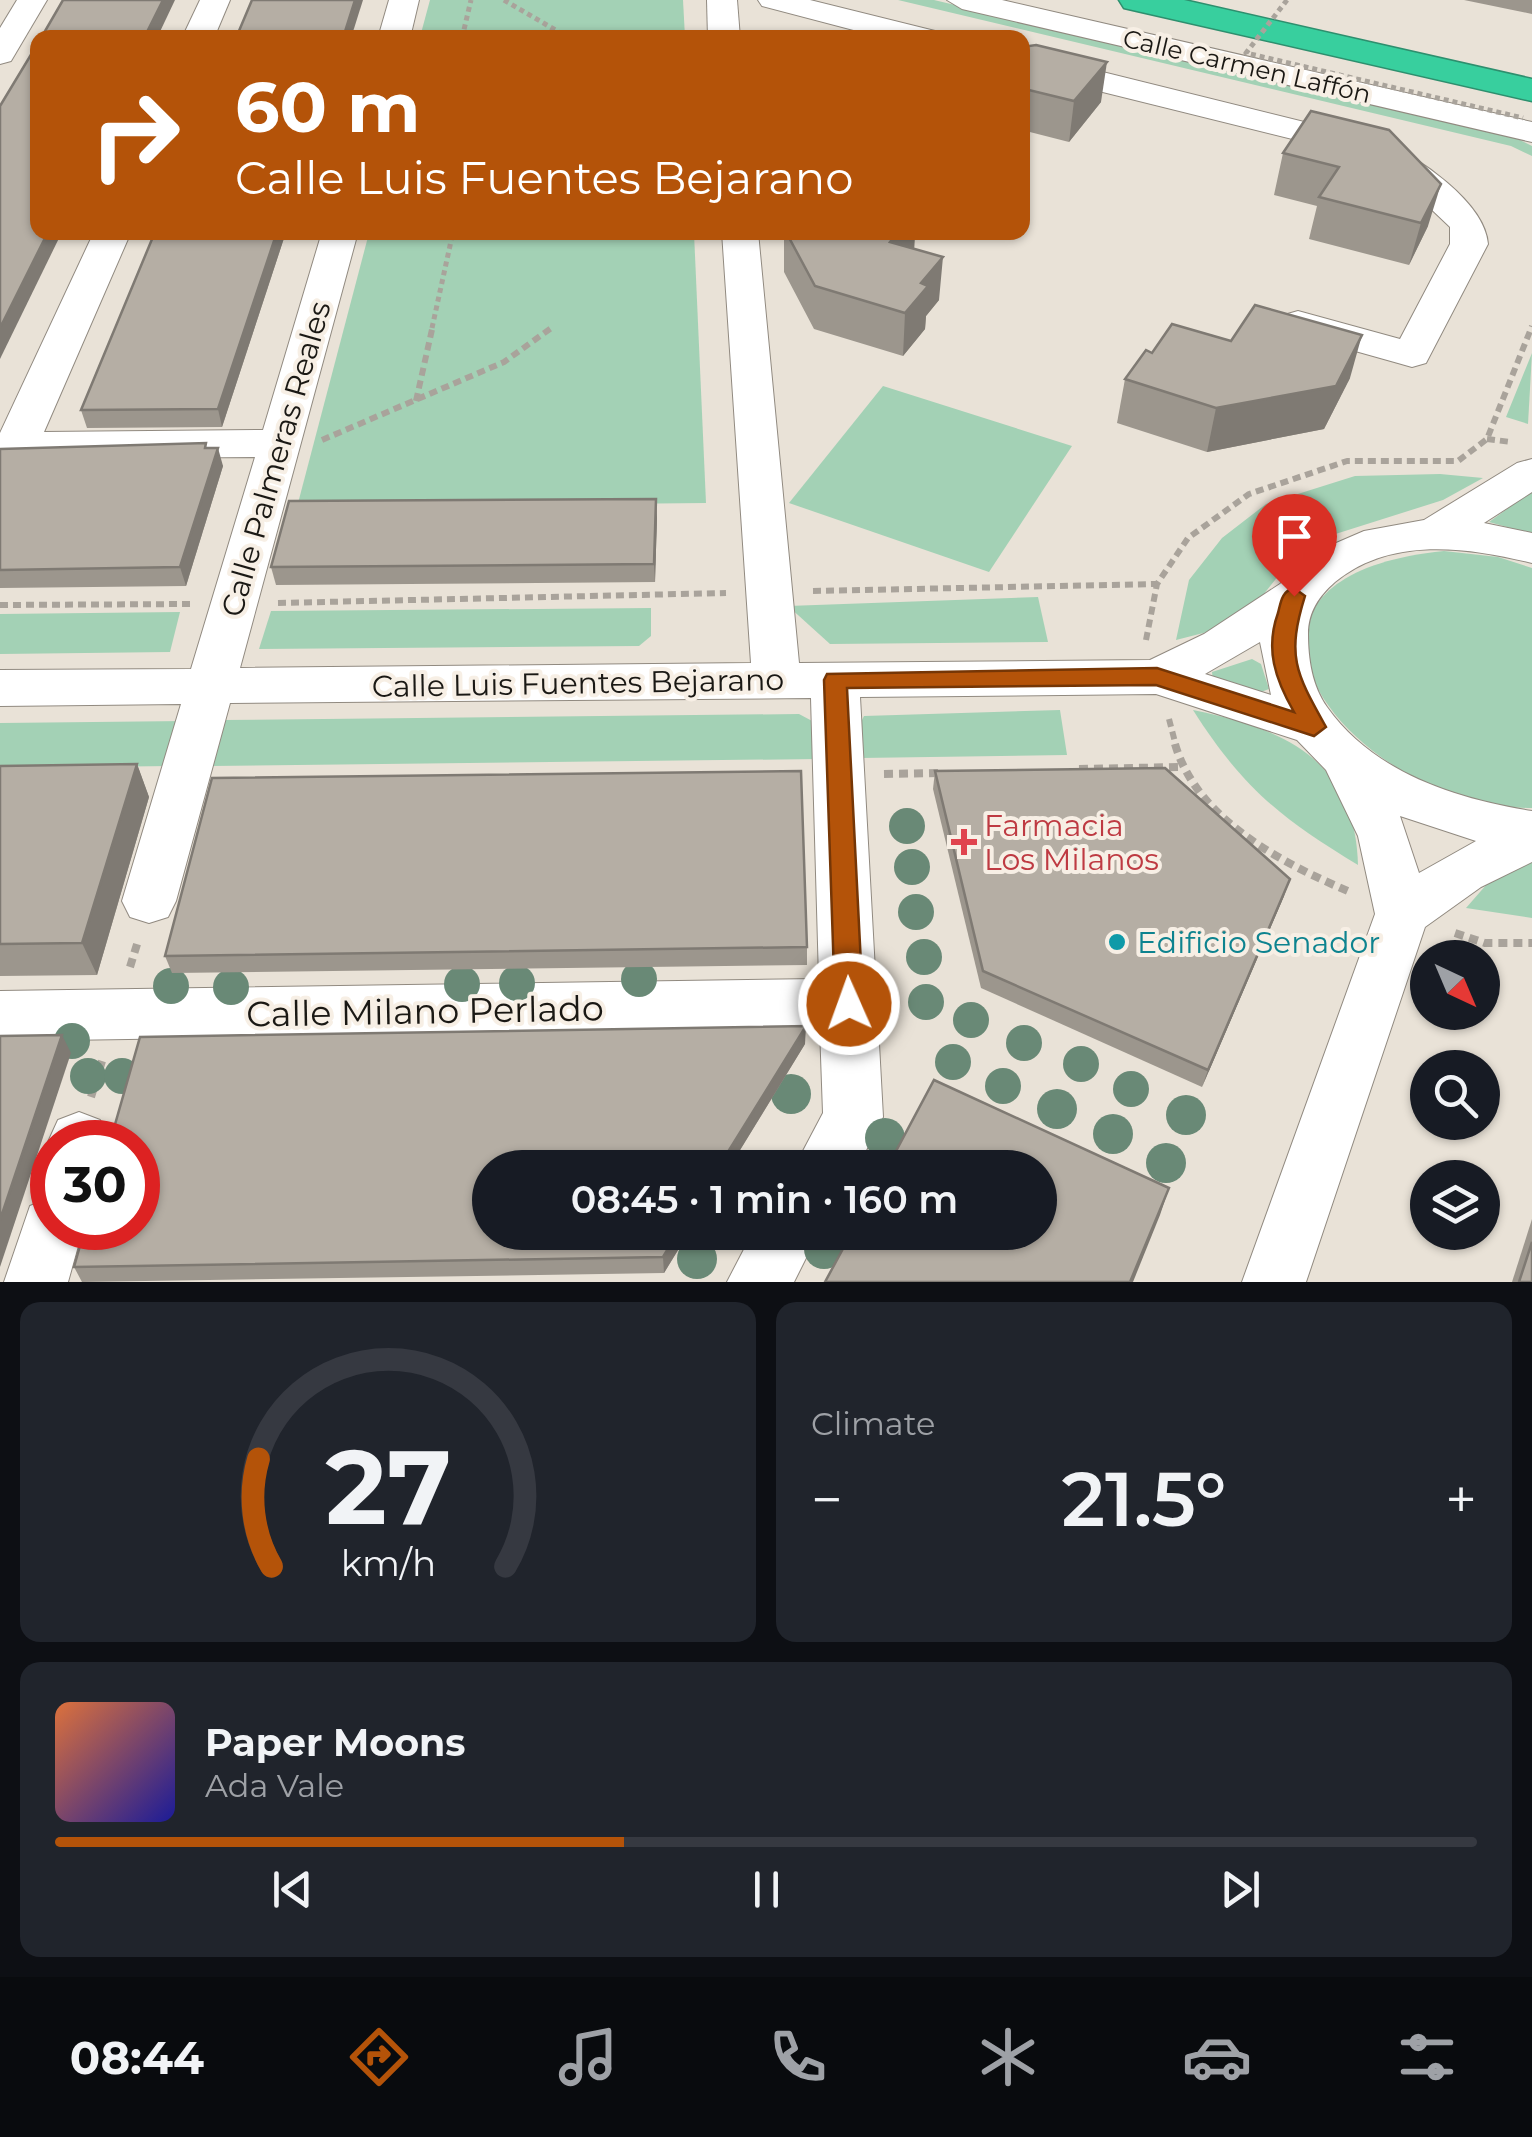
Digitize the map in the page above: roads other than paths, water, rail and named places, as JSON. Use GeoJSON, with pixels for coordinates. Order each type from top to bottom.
{"type":"FeatureCollection","features":[{"type":"Feature","properties":{"kind":"highway"},"geometry":{"type":"LineString","coordinates":[[1137,0],[1529,114]]}},
{"type":"Feature","properties":{"kind":"highway"},"geometry":{"type":"LineString","coordinates":[[1285,0],[1532,55]]}},
{"type":"Feature","properties":{"kind":"street"},"geometry":{"type":"LineString","coordinates":[[201,30],[214,0]]}},
{"type":"Feature","properties":{"kind":"street"},"geometry":{"type":"LineString","coordinates":[[396,30],[404,0]]}},
{"type":"Feature","properties":{"kind":"street"},"geometry":{"type":"LineString","coordinates":[[722,0],[724,30]]}},
{"type":"Feature","properties":{"kind":"street"},"geometry":{"type":"LineString","coordinates":[[773,0],[892,30]]}},
{"type":"Feature","properties":{"kind":"street","name":"Calle Carmen Laffón"},"geometry":{"type":"LineString","coordinates":[[962,0],[1529,114]]}},
{"type":"Feature","properties":{"kind":"street"},"geometry":{"type":"LineString","coordinates":[[0,54],[21,2]]}},
{"type":"Feature","properties":{"kind":"street"},"geometry":{"type":"LineString","coordinates":[[1030,64],[1369,148],[1401,162],[1468,224],[1468,244],[1412,355],[1273,317]]}},
{"type":"Feature","properties":{"kind":"street"},"geometry":{"type":"LineString","coordinates":[[109,240],[8,446],[300,442]]}},
{"type":"Feature","properties":{"kind":"street","name":"Calle Palmeras Reales"},"geometry":{"type":"LineString","coordinates":[[150,902],[214,686],[233,604],[300,442],[338,240]]}},
{"type":"Feature","properties":{"kind":"street"},"geometry":{"type":"LineString","coordinates":[[741,240],[776,681]]}},
{"type":"Feature","properties":{"kind":"street"},"geometry":{"type":"LineString","coordinates":[[1434,534],[1532,473]]}},
{"type":"Feature","properties":{"kind":"street","name":"Calle Luis Fuentes Bejarano"},"geometry":{"type":"LineString","coordinates":[[1157,677],[1221,646],[1294,596],[1317,570],[1349,551],[1389,538],[1434,534],[1481,537],[1532,548]]}},
{"type":"Feature","properties":{"kind":"street"},"geometry":{"type":"LineString","coordinates":[[1274,1282],[1402,914],[1384,836],[1331,744],[1288,681],[1281,636],[1294,596]]}},
{"type":"Feature","properties":{"kind":"street","name":"Calle Luis Fuentes Bejarano"},"geometry":{"type":"LineString","coordinates":[[0,688],[1157,677],[1331,744]]}},
{"type":"Feature","properties":{"kind":"street"},"geometry":{"type":"LineString","coordinates":[[834,1150],[853,1117],[835,680]]}},
{"type":"Feature","properties":{"kind":"street"},"geometry":{"type":"LineString","coordinates":[[1331,744],[1404,797],[1471,823],[1532,835]]}},
{"type":"Feature","properties":{"kind":"street"},"geometry":{"type":"LineString","coordinates":[[1402,914],[1462,872],[1532,835]]}},
{"type":"Feature","properties":{"kind":"street","name":"Calle Milano Perlado"},"geometry":{"type":"LineString","coordinates":[[0,1016],[849,1004]]}},
{"type":"Feature","properties":{"kind":"street"},"geometry":{"type":"LineString","coordinates":[[36,1282],[45,1250]]}},
{"type":"Feature","properties":{"kind":"street"},"geometry":{"type":"LineString","coordinates":[[760,1282],[778,1250]]}},
{"type":"Feature","properties":{"kind":"place","name":"Farmacia Los Milanos"},"geometry":{"type":"Point","coordinates":[964,842]}},
{"type":"Feature","properties":{"kind":"place","name":"Edificio Senador"},"geometry":{"type":"Point","coordinates":[1117,942]}}]}
